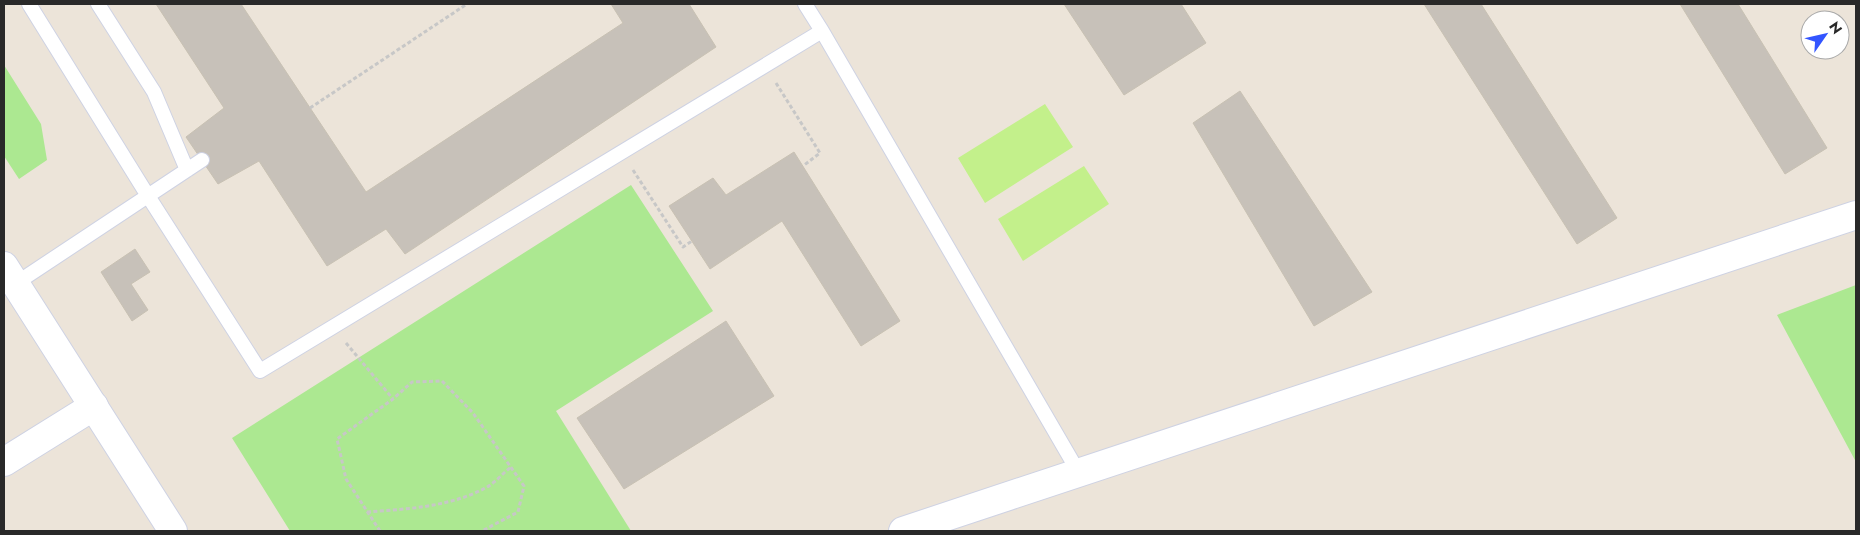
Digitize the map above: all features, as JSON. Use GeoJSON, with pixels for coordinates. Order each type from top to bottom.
{"type":"FeatureCollection","features":[{"type":"Feature","properties":{"kind":"street"},"geometry":{"type":"LineString","coordinates":[[904,531],[1856,215]]}},
{"type":"Feature","properties":{"kind":"street"},"geometry":{"type":"LineString","coordinates":[[10,275],[173,531]]}},
{"type":"Feature","properties":{"kind":"street"},"geometry":{"type":"LineString","coordinates":[[4,462],[94,406]]}},
{"type":"Feature","properties":{"kind":"lane"},"geometry":{"type":"LineString","coordinates":[[29,4],[148,196],[260,371],[822,31]]}},
{"type":"Feature","properties":{"kind":"lane"},"geometry":{"type":"LineString","coordinates":[[98,4],[154,92],[187,170]]}},
{"type":"Feature","properties":{"kind":"lane"},"geometry":{"type":"LineString","coordinates":[[805,4],[1079,473]]}},
{"type":"Feature","properties":{"kind":"lane"},"geometry":{"type":"LineString","coordinates":[[10,275],[148,196],[202,160]]}},
{"type":"Feature","properties":{"kind":"path"},"geometry":{"type":"LineString","coordinates":[[310,108],[467,4]]}},
{"type":"Feature","properties":{"kind":"path"},"geometry":{"type":"LineString","coordinates":[[766,65],[820,153],[803,166]]}},
{"type":"Feature","properties":{"kind":"path"},"geometry":{"type":"LineString","coordinates":[[622,152],[683,247],[692,241]]}},
{"type":"Feature","properties":{"kind":"path"},"geometry":{"type":"LineString","coordinates":[[333,327],[393,399]]}},
{"type":"Feature","properties":{"kind":"path"},"geometry":{"type":"LineString","coordinates":[[380,531],[346,479],[337,439],[393,399],[412,382],[442,381],[472,413],[524,486],[518,512],[482,531]]}},
{"type":"Feature","properties":{"kind":"path"},"geometry":{"type":"LineString","coordinates":[[367,512],[420,508],[460,498],[488,486],[510,467]]}},
{"type":"Feature","properties":{"kind":"green space"},"geometry":{"type":"Polygon","coordinates":[[[4,65],[41,124],[47,160],[19,179],[4,156],[4,65]]]}},
{"type":"Feature","properties":{"kind":"green space"},"geometry":{"type":"Polygon","coordinates":[[[1045,104],[1073,147],[985,203],[958,158],[1045,104]]]}},
{"type":"Feature","properties":{"kind":"green space"},"geometry":{"type":"Polygon","coordinates":[[[1084,166],[1109,204],[1023,261],[998,219],[1084,166]]]}},
{"type":"Feature","properties":{"kind":"green space"},"geometry":{"type":"Polygon","coordinates":[[[631,185],[713,311],[556,411],[631,531],[290,531],[232,438],[631,185]]]}},
{"type":"Feature","properties":{"kind":"green space"},"geometry":{"type":"Polygon","coordinates":[[[1856,285],[1856,462],[1777,315],[1856,285]]]}},
{"type":"Feature","properties":{"kind":"building"},"geometry":{"type":"Polygon","coordinates":[[[156,4],[241,4],[366,192],[623,23],[611,4],[689,4],[716,47],[405,254],[386,229],[327,266],[259,161],[218,184],[186,137],[224,108],[156,4]]]}},
{"type":"Feature","properties":{"kind":"building"},"geometry":{"type":"Polygon","coordinates":[[[1064,4],[1181,4],[1206,43],[1124,95],[1064,4]]]}},
{"type":"Feature","properties":{"kind":"building"},"geometry":{"type":"Polygon","coordinates":[[[1424,4],[1481,4],[1617,218],[1577,244],[1424,4]]]}},
{"type":"Feature","properties":{"kind":"building"},"geometry":{"type":"Polygon","coordinates":[[[1680,4],[1738,4],[1827,148],[1785,174],[1680,4]]]}},
{"type":"Feature","properties":{"kind":"building"},"geometry":{"type":"Polygon","coordinates":[[[1240,91],[1372,292],[1314,326],[1193,123],[1240,91]]]}},
{"type":"Feature","properties":{"kind":"building"},"geometry":{"type":"Polygon","coordinates":[[[794,152],[900,321],[861,346],[782,221],[710,269],[669,206],[713,178],[726,195],[794,152]]]}},
{"type":"Feature","properties":{"kind":"building"},"geometry":{"type":"Polygon","coordinates":[[[135,249],[150,272],[131,284],[148,310],[132,321],[101,272],[135,249]]]}},
{"type":"Feature","properties":{"kind":"building"},"geometry":{"type":"Polygon","coordinates":[[[726,321],[774,396],[624,489],[577,418],[726,321]]]}}]}
